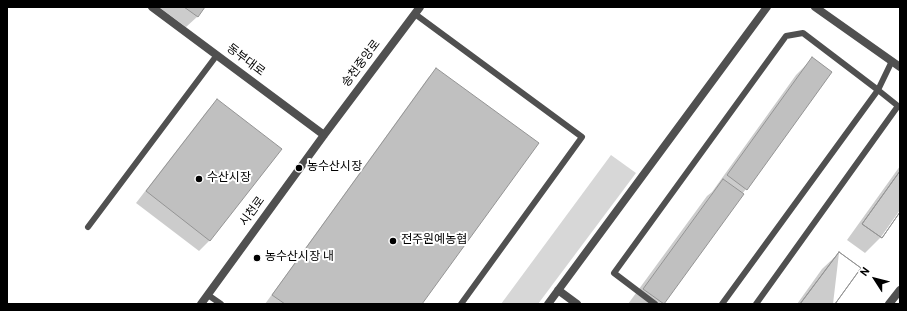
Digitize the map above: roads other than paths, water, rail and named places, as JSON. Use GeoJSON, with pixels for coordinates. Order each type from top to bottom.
{"type":"FeatureCollection","features":[{"type":"Feature","properties":{"kind":"street","name":"동부대로"},"geometry":{"type":"LineString","coordinates":[[152,7],[324,135]]}},
{"type":"Feature","properties":{"kind":"street"},"geometry":{"type":"LineString","coordinates":[[548,304],[767,7]]}},
{"type":"Feature","properties":{"kind":"street"},"geometry":{"type":"LineString","coordinates":[[815,7],[900,67]]}},
{"type":"Feature","properties":{"kind":"street","name":"송천중앙로"},"geometry":{"type":"LineString","coordinates":[[324,135],[417,10]]}},
{"type":"Feature","properties":{"kind":"street","name":"시천로"},"geometry":{"type":"LineString","coordinates":[[201,304],[324,135]]}},
{"type":"Feature","properties":{"kind":"street"},"geometry":{"type":"LineString","coordinates":[[558,290],[577,304]]}},
{"type":"Feature","properties":{"kind":"street"},"geometry":{"type":"LineString","coordinates":[[889,304],[900,290]]}},
{"type":"Feature","properties":{"kind":"lane"},"geometry":{"type":"LineString","coordinates":[[417,10],[582,138],[461,304]]}},
{"type":"Feature","properties":{"kind":"lane"},"geometry":{"type":"LineString","coordinates":[[655,304],[614,273],[786,36],[802,33],[898,106],[756,304]]}},
{"type":"Feature","properties":{"kind":"lane"},"geometry":{"type":"LineString","coordinates":[[88,227],[216,55]]}},
{"type":"Feature","properties":{"kind":"lane"},"geometry":{"type":"LineString","coordinates":[[722,304],[878,90],[892,61]]}},
{"type":"Feature","properties":{"kind":"lane"},"geometry":{"type":"LineString","coordinates":[[208,295],[221,304]]}},
{"type":"Feature","properties":{"kind":"place","name":"농수산시장"},"geometry":{"type":"Point","coordinates":[299,168]}},
{"type":"Feature","properties":{"kind":"place","name":"수산시장"},"geometry":{"type":"Point","coordinates":[199,179]}},
{"type":"Feature","properties":{"kind":"place","name":"전주원예농협"},"geometry":{"type":"Point","coordinates":[393,241]}},
{"type":"Feature","properties":{"kind":"place","name":"농수산시장 내"},"geometry":{"type":"Point","coordinates":[257,258]}}]}
